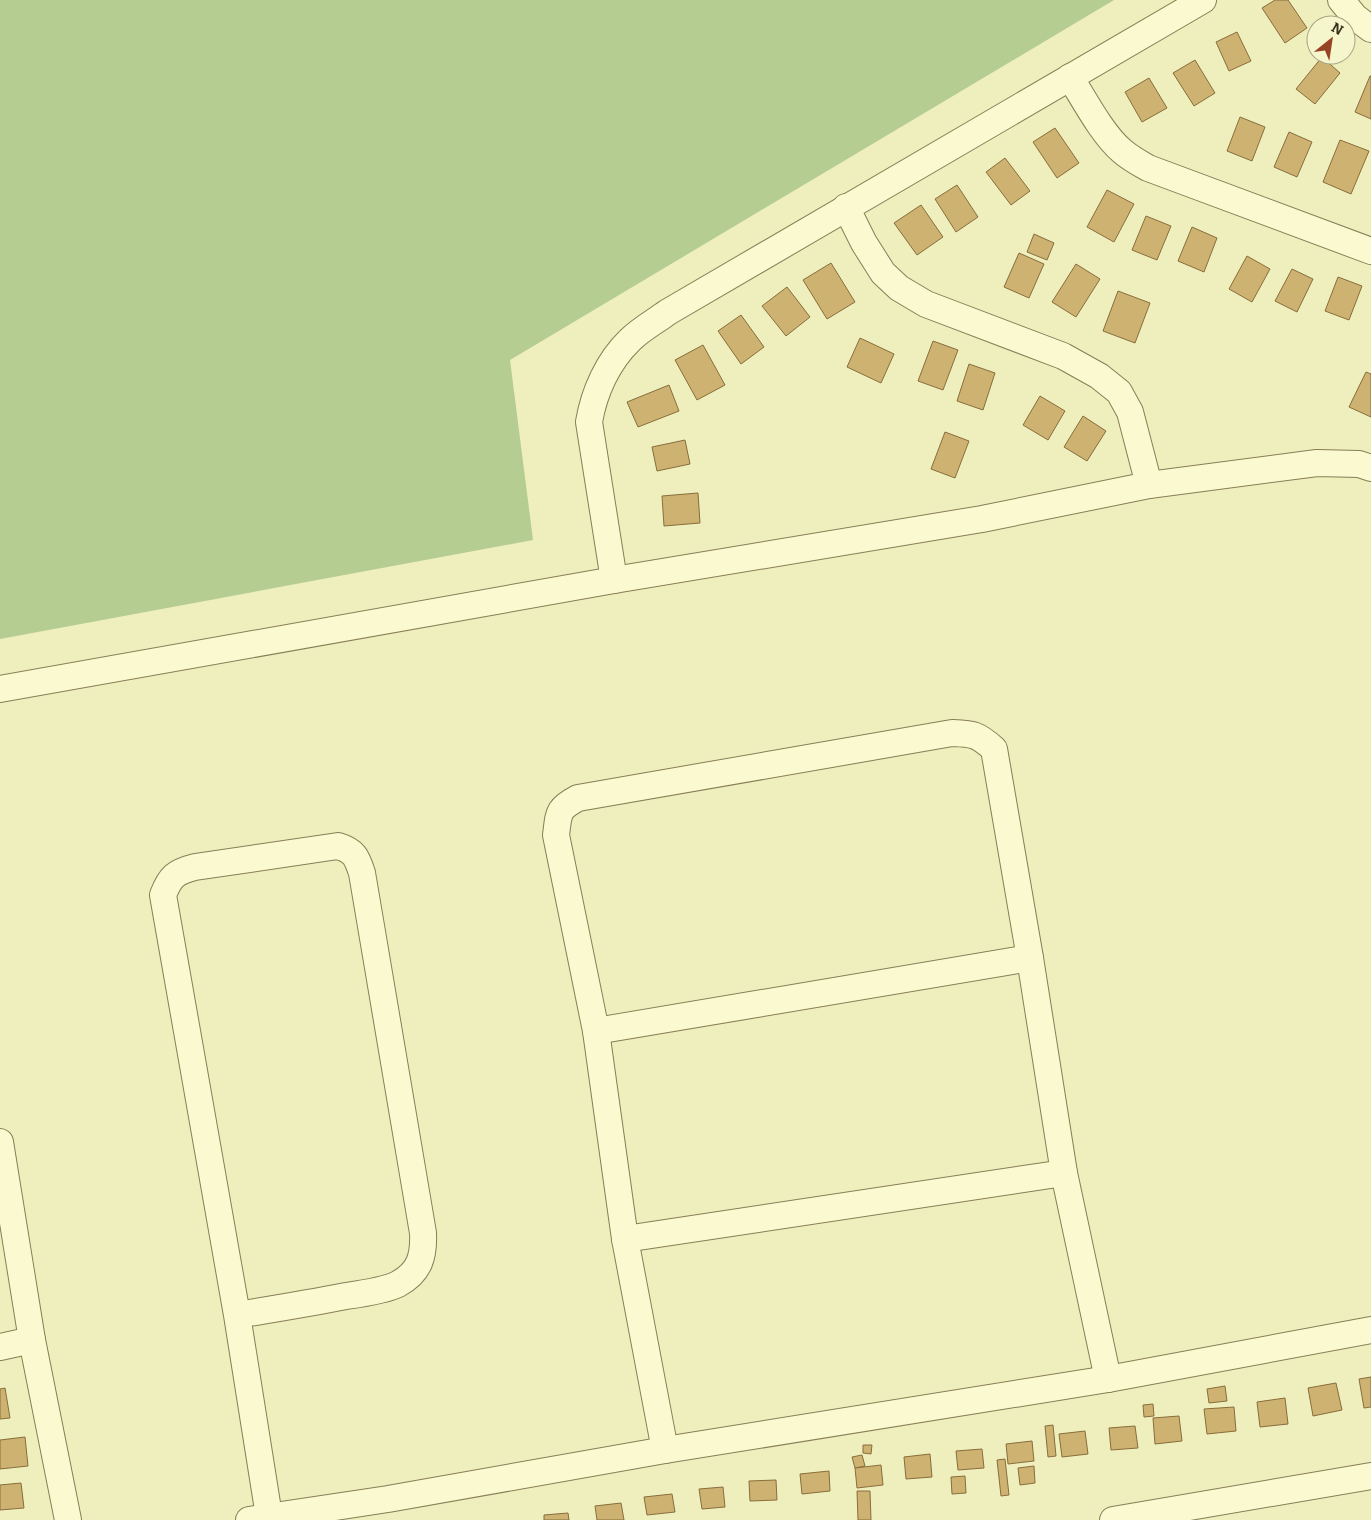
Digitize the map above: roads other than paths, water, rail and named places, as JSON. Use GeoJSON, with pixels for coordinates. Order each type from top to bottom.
{"type":"FeatureCollection","features":[{"type":"Feature","properties":{"kind":"street"},"geometry":{"type":"LineString","coordinates":[[614,580],[589,422],[592,404],[603,378],[613,361],[630,340],[668,312],[1203,0]]}},
{"type":"Feature","properties":{"kind":"street"},"geometry":{"type":"LineString","coordinates":[[1341,0],[1355,17],[1371,29]]}},
{"type":"Feature","properties":{"kind":"street"},"geometry":{"type":"LineString","coordinates":[[1070,77],[1102,128],[1120,150],[1133,160],[1148,168],[1371,251]]}},
{"type":"Feature","properties":{"kind":"street"},"geometry":{"type":"LineString","coordinates":[[846,207],[864,243],[883,273],[899,288],[926,304],[1063,356],[1099,376],[1119,392],[1130,412],[1149,485]]}},
{"type":"Feature","properties":{"kind":"street"},"geometry":{"type":"LineString","coordinates":[[0,689],[614,580],[982,519],[1149,485],[1316,462],[1360,464],[1371,468]]}},
{"type":"Feature","properties":{"kind":"street"},"geometry":{"type":"LineString","coordinates":[[665,1450],[625,1240],[596,1031],[556,836],[558,818],[564,806],[578,798],[952,733],[971,734],[981,737],[994,749],[1064,1173],[1108,1379]]}},
{"type":"Feature","properties":{"kind":"street"},"geometry":{"type":"LineString","coordinates":[[237,1315],[364,1293],[398,1285],[414,1272],[421,1261],[423,1233],[362,873],[357,859],[350,850],[338,846],[181,870],[172,877],[163,895],[237,1315],[259,1518],[389,1510],[665,1450],[1108,1379],[1371,1330]]}},
{"type":"Feature","properties":{"kind":"street"},"geometry":{"type":"LineString","coordinates":[[596,1031],[1030,958]]}},
{"type":"Feature","properties":{"kind":"street"},"geometry":{"type":"LineString","coordinates":[[0,1142],[32,1340],[68,1520]]}},
{"type":"Feature","properties":{"kind":"street"},"geometry":{"type":"LineString","coordinates":[[625,1240],[1064,1173]]}},
{"type":"Feature","properties":{"kind":"street"},"geometry":{"type":"LineString","coordinates":[[0,1347],[32,1340]]}},
{"type":"Feature","properties":{"kind":"street"},"geometry":{"type":"LineString","coordinates":[[1113,1520],[1371,1476]]}}]}
